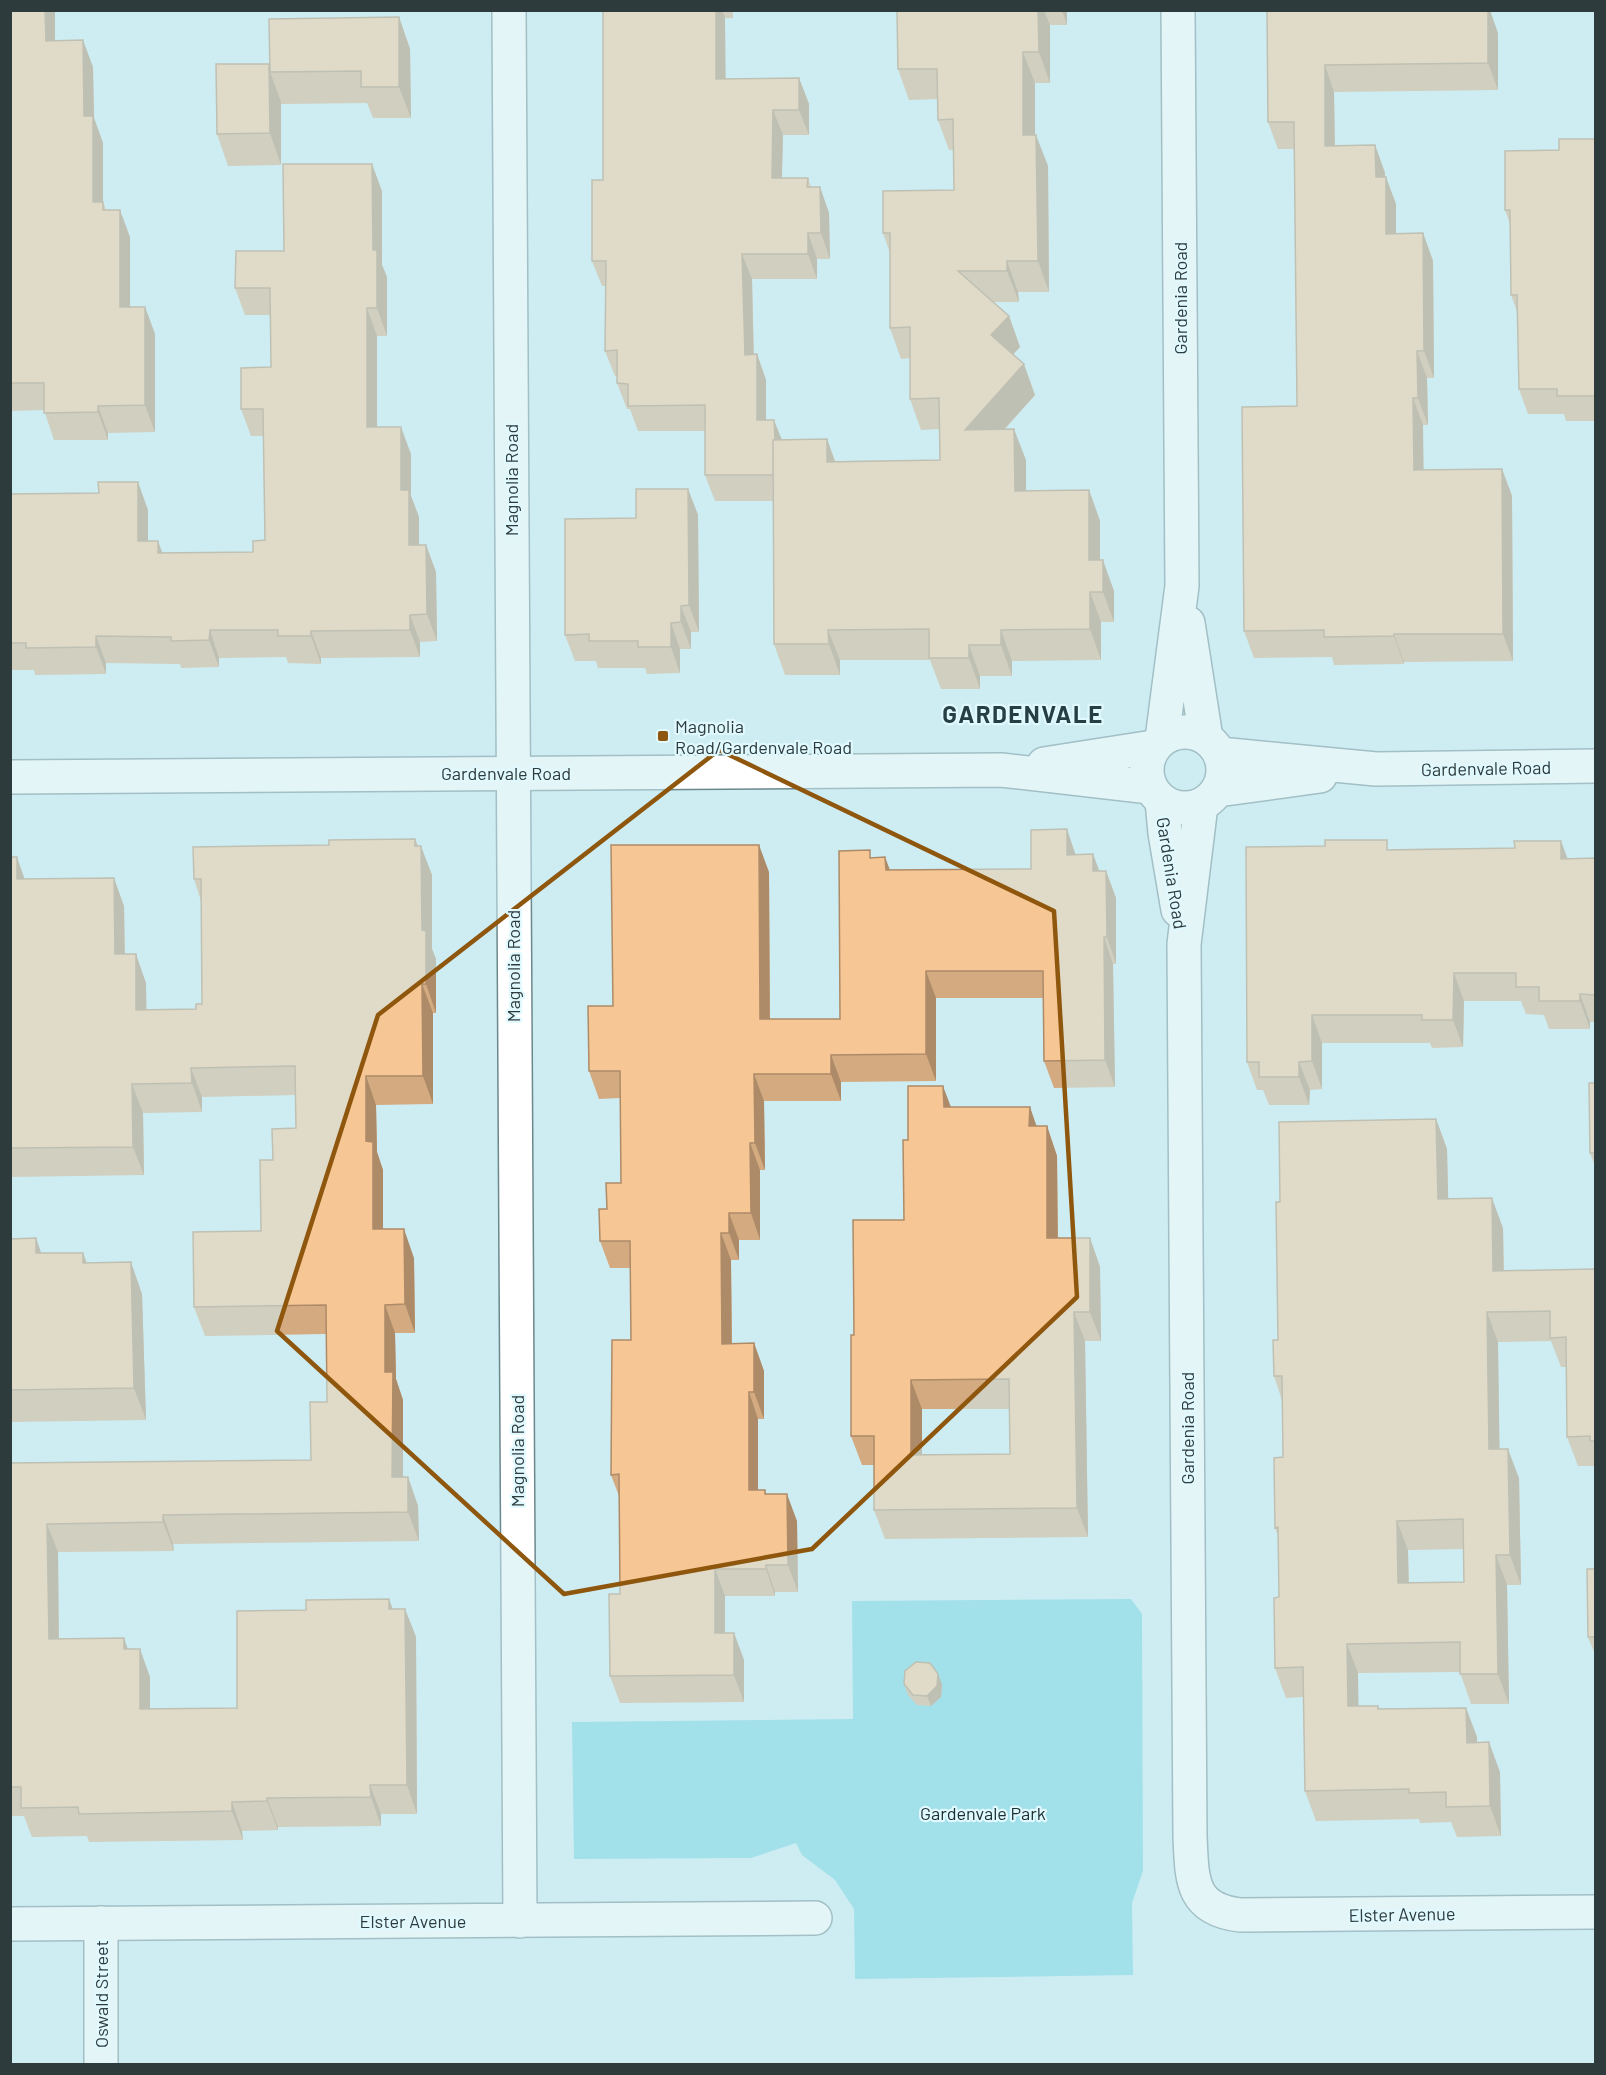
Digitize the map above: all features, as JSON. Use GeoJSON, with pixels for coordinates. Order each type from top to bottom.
{"type":"FeatureCollection","features":[{"type":"Feature","properties":{"kind":"street","name":"Magnolia Road"},"geometry":{"type":"LineString","coordinates":[[508,10],[520,1920]]}},
{"type":"Feature","properties":{"kind":"street","name":"Gardenia Road"},"geometry":{"type":"LineString","coordinates":[[1158,743],[1182,586],[1178,10]]}},
{"type":"Feature","properties":{"kind":"street","name":"Gardenia Road"},"geometry":{"type":"LineString","coordinates":[[1182,586],[1213,746]]}},
{"type":"Feature","properties":{"kind":"street"},"geometry":{"type":"LineString","coordinates":[[1184,732],[1195,733],[1213,746],[1223,766],[1223,778],[1209,798],[1180,808],[1156,794],[1146,766],[1148,756],[1158,743],[1172,734],[1184,732]]}},
{"type":"Feature","properties":{"kind":"street","name":"Gardenvale Road"},"geometry":{"type":"LineString","coordinates":[[1001,770],[1158,743]]}},
{"type":"Feature","properties":{"kind":"street","name":"Gardenvale Road"},"geometry":{"type":"LineString","coordinates":[[1213,746],[1376,769],[1596,766]]}},
{"type":"Feature","properties":{"kind":"street","name":"Gardenvale Road"},"geometry":{"type":"LineString","coordinates":[[1209,798],[1376,769]]}},
{"type":"Feature","properties":{"kind":"street","name":"Gardenvale Road"},"geometry":{"type":"LineString","coordinates":[[10,777],[1001,770],[1156,794]]}},
{"type":"Feature","properties":{"kind":"street","name":"Gardenia Road"},"geometry":{"type":"LineString","coordinates":[[1156,794],[1184,944],[1190,1836],[1193,1879],[1198,1895],[1210,1906]]}},
{"type":"Feature","properties":{"kind":"street","name":"Gardenia Road"},"geometry":{"type":"LineString","coordinates":[[1184,944],[1209,798]]}},
{"type":"Feature","properties":{"kind":"street","name":"Elster Avenue"},"geometry":{"type":"LineString","coordinates":[[1210,1906],[1224,1913],[1240,1915],[1596,1912]]}},
{"type":"Feature","properties":{"kind":"street","name":"Elster Avenue"},"geometry":{"type":"LineString","coordinates":[[10,1924],[815,1918]]}},
{"type":"Feature","properties":{"kind":"street","name":"Oswald Street"},"geometry":{"type":"LineString","coordinates":[[101,1923],[101,2064]]}},
{"type":"Feature","properties":{"kind":"highlighted area"},"geometry":{"type":"Polygon","coordinates":[[[719,750],[1054,911],[1077,1297],[812,1549],[564,1594],[277,1331],[378,1015],[719,750]]]}},
{"type":"Feature","properties":{"kind":"green space","name":"Gardenvale Park"},"geometry":{"type":"Polygon","coordinates":[[[1131,1599],[1142,1614],[1143,1871],[1132,1903],[1133,1975],[855,1979],[854,1909],[835,1880],[802,1855],[796,1843],[751,1858],[574,1859],[572,1722],[853,1719],[852,1601],[1131,1599]]]}},
{"type":"Feature","properties":{"kind":"building"},"geometry":{"type":"Polygon","coordinates":[[[10,10],[45,10],[46,41],[83,40],[84,116],[93,116],[93,202],[103,202],[103,210],[120,210],[120,307],[145,307],[145,405],[98,406],[98,412],[44,413],[44,383],[10,383],[10,10]]]}},
{"type":"Feature","properties":{"kind":"building"},"geometry":{"type":"Polygon","coordinates":[[[603,10],[716,10],[716,79],[799,78],[799,110],[773,110],[772,178],[808,178],[807,187],[820,187],[821,233],[808,233],[808,254],[742,254],[745,355],[757,354],[757,420],[774,420],[773,475],[705,475],[705,405],[628,406],[628,384],[617,383],[617,350],[605,351],[606,261],[592,261],[592,180],[603,180],[603,10]]]}},
{"type":"Feature","properties":{"kind":"building"},"geometry":{"type":"Polygon","coordinates":[[[897,10],[1038,10],[1039,52],[1023,52],[1023,135],[1036,135],[1038,261],[1007,261],[1007,271],[958,271],[1009,316],[991,335],[1024,364],[965,430],[1014,429],[1015,491],[1089,490],[1089,560],[1103,560],[1103,592],[1090,592],[1090,629],[1001,630],[1001,645],[969,645],[969,658],[929,658],[929,629],[828,630],[829,644],[774,644],[773,440],[827,439],[827,462],[940,460],[939,398],[910,399],[910,327],[890,328],[890,233],[883,233],[883,191],[954,190],[953,119],[938,120],[937,69],[898,69],[897,10]]]}},
{"type":"Feature","properties":{"kind":"building"},"geometry":{"type":"Polygon","coordinates":[[[1267,10],[1488,10],[1488,63],[1325,65],[1325,146],[1375,145],[1376,177],[1386,177],[1386,234],[1423,233],[1424,351],[1417,351],[1418,398],[1413,398],[1414,470],[1502,469],[1503,634],[1394,634],[1394,636],[1324,637],[1324,630],[1244,631],[1242,407],[1297,406],[1294,122],[1268,122],[1267,10]]]}},
{"type":"Feature","properties":{"kind":"building"},"geometry":{"type":"Polygon","coordinates":[[[399,17],[399,87],[361,87],[361,71],[270,72],[269,19],[399,17]]]}},
{"type":"Feature","properties":{"kind":"building"},"geometry":{"type":"Polygon","coordinates":[[[216,64],[269,64],[270,133],[217,134],[216,64]]]}},
{"type":"Feature","properties":{"kind":"building"},"geometry":{"type":"Polygon","coordinates":[[[1559,139],[1596,139],[1596,396],[1557,396],[1557,389],[1519,389],[1517,295],[1511,295],[1510,210],[1505,210],[1505,151],[1559,150],[1559,139]]]}},
{"type":"Feature","properties":{"kind":"building"},"geometry":{"type":"Polygon","coordinates":[[[283,164],[372,164],[373,250],[377,250],[377,308],[367,308],[367,427],[401,427],[401,490],[409,490],[409,545],[426,545],[427,614],[410,615],[410,630],[311,631],[311,636],[278,636],[278,630],[210,630],[209,640],[171,641],[171,637],[96,636],[96,647],[26,648],[26,643],[10,643],[10,494],[99,493],[98,482],[138,482],[138,541],[158,541],[158,553],[253,552],[253,541],[265,540],[263,409],[241,409],[241,368],[271,367],[270,288],[235,288],[236,251],[284,251],[283,164]]]}},
{"type":"Feature","properties":{"kind":"building"},"geometry":{"type":"Polygon","coordinates":[[[636,489],[688,489],[689,605],[681,606],[681,622],[671,623],[671,647],[638,647],[638,641],[589,641],[589,634],[565,635],[565,519],[636,518],[636,489]]]}},
{"type":"Feature","properties":{"kind":"building"},"geometry":{"type":"Polygon","coordinates":[[[1067,829],[1067,855],[1093,854],[1093,871],[1106,871],[1105,1060],[1044,1061],[1043,971],[926,971],[926,1054],[831,1055],[831,1074],[754,1074],[755,1143],[750,1143],[751,1213],[729,1213],[729,1233],[721,1233],[722,1344],[754,1343],[754,1392],[749,1392],[749,1490],[765,1490],[765,1494],[787,1494],[788,1565],[766,1565],[766,1569],[715,1569],[715,1633],[734,1633],[734,1675],[610,1676],[609,1594],[620,1594],[619,1474],[611,1475],[612,1340],[631,1340],[630,1241],[600,1241],[599,1209],[607,1209],[606,1183],[621,1183],[620,1071],[589,1071],[588,1006],[613,1006],[611,845],[759,845],[760,1019],[840,1019],[839,851],[870,850],[870,858],[885,857],[886,870],[1031,869],[1031,830],[1067,829]]]}},
{"type":"Feature","properties":{"kind":"building"},"geometry":{"type":"Polygon","coordinates":[[[415,839],[415,846],[421,846],[422,930],[426,931],[426,984],[422,984],[423,1076],[366,1076],[366,1141],[373,1142],[373,1229],[404,1229],[405,1304],[385,1305],[385,1372],[393,1372],[392,1477],[408,1477],[408,1512],[163,1515],[163,1522],[47,1524],[49,1639],[124,1638],[124,1649],[140,1649],[140,1709],[237,1708],[237,1611],[306,1610],[306,1600],[389,1599],[389,1609],[405,1609],[407,1785],[370,1785],[371,1797],[267,1798],[267,1801],[232,1802],[232,1811],[79,1814],[78,1807],[21,1808],[21,1787],[10,1787],[10,1463],[311,1460],[310,1402],[327,1402],[326,1305],[194,1307],[193,1232],[261,1231],[260,1160],[273,1160],[272,1129],[296,1128],[295,1066],[191,1068],[192,1083],[132,1084],[133,1147],[10,1148],[10,857],[17,857],[17,879],[114,878],[115,954],[136,954],[136,1010],[196,1009],[196,1004],[202,1004],[201,879],[194,879],[193,847],[329,845],[329,840],[415,839]]]}},
{"type":"Feature","properties":{"kind":"building"},"geometry":{"type":"Polygon","coordinates":[[[1325,840],[1387,840],[1387,850],[1515,848],[1514,841],[1561,841],[1561,859],[1596,858],[1596,995],[1580,994],[1580,1001],[1539,1001],[1539,987],[1516,987],[1516,973],[1454,973],[1453,1020],[1422,1020],[1422,1015],[1312,1015],[1312,1061],[1299,1062],[1299,1077],[1259,1077],[1259,1062],[1247,1062],[1246,847],[1325,846],[1325,840]]]}},
{"type":"Feature","properties":{"kind":"building"},"geometry":{"type":"Polygon","coordinates":[[[1589,1083],[1596,1083],[1596,1153],[1590,1153],[1589,1083]]]}},
{"type":"Feature","properties":{"kind":"building"},"geometry":{"type":"Polygon","coordinates":[[[908,1086],[943,1086],[944,1107],[1030,1107],[1029,1126],[1047,1126],[1047,1238],[1090,1238],[1090,1312],[1074,1312],[1077,1508],[874,1510],[874,1436],[851,1436],[851,1335],[854,1335],[853,1220],[904,1220],[903,1140],[908,1140],[908,1086]],[[1009,1379],[911,1380],[911,1455],[1010,1454],[1009,1379]]]}},
{"type":"Feature","properties":{"kind":"building"},"geometry":{"type":"Polygon","coordinates":[[[1436,1119],[1438,1199],[1492,1198],[1493,1271],[1596,1269],[1596,1441],[1590,1441],[1590,1436],[1567,1437],[1566,1337],[1550,1338],[1550,1311],[1487,1312],[1489,1449],[1508,1449],[1510,1555],[1496,1555],[1498,1674],[1460,1674],[1460,1642],[1347,1644],[1348,1706],[1378,1706],[1378,1709],[1466,1708],[1467,1743],[1489,1742],[1490,1806],[1446,1807],[1446,1792],[1409,1793],[1409,1789],[1305,1791],[1303,1667],[1275,1668],[1274,1598],[1279,1597],[1274,1458],[1283,1457],[1282,1376],[1274,1376],[1273,1340],[1278,1340],[1276,1202],[1280,1202],[1279,1122],[1436,1119]],[[1463,1519],[1397,1521],[1398,1583],[1464,1582],[1463,1519]]]}},
{"type":"Feature","properties":{"kind":"building"},"geometry":{"type":"Polygon","coordinates":[[[36,1238],[36,1253],[83,1253],[83,1263],[131,1262],[134,1388],[10,1390],[10,1239],[36,1238]]]}},
{"type":"Feature","properties":{"kind":"building"},"geometry":{"type":"Polygon","coordinates":[[[1587,1569],[1596,1569],[1596,1637],[1588,1637],[1587,1569]]]}},
{"type":"Feature","properties":{"kind":"building"},"geometry":{"type":"Polygon","coordinates":[[[916,1662],[930,1663],[938,1674],[937,1686],[927,1696],[913,1695],[904,1684],[905,1671],[916,1662]]]}},
{"type":"Feature","properties":{"kind":"place","name":"Magnolia Road/Gardenvale Road"},"geometry":{"type":"Point","coordinates":[663,736]}},
{"type":"Feature","properties":{"kind":"district","name":"GARDENVALE"},"geometry":{"type":"Point","coordinates":[1023,713]}}]}
